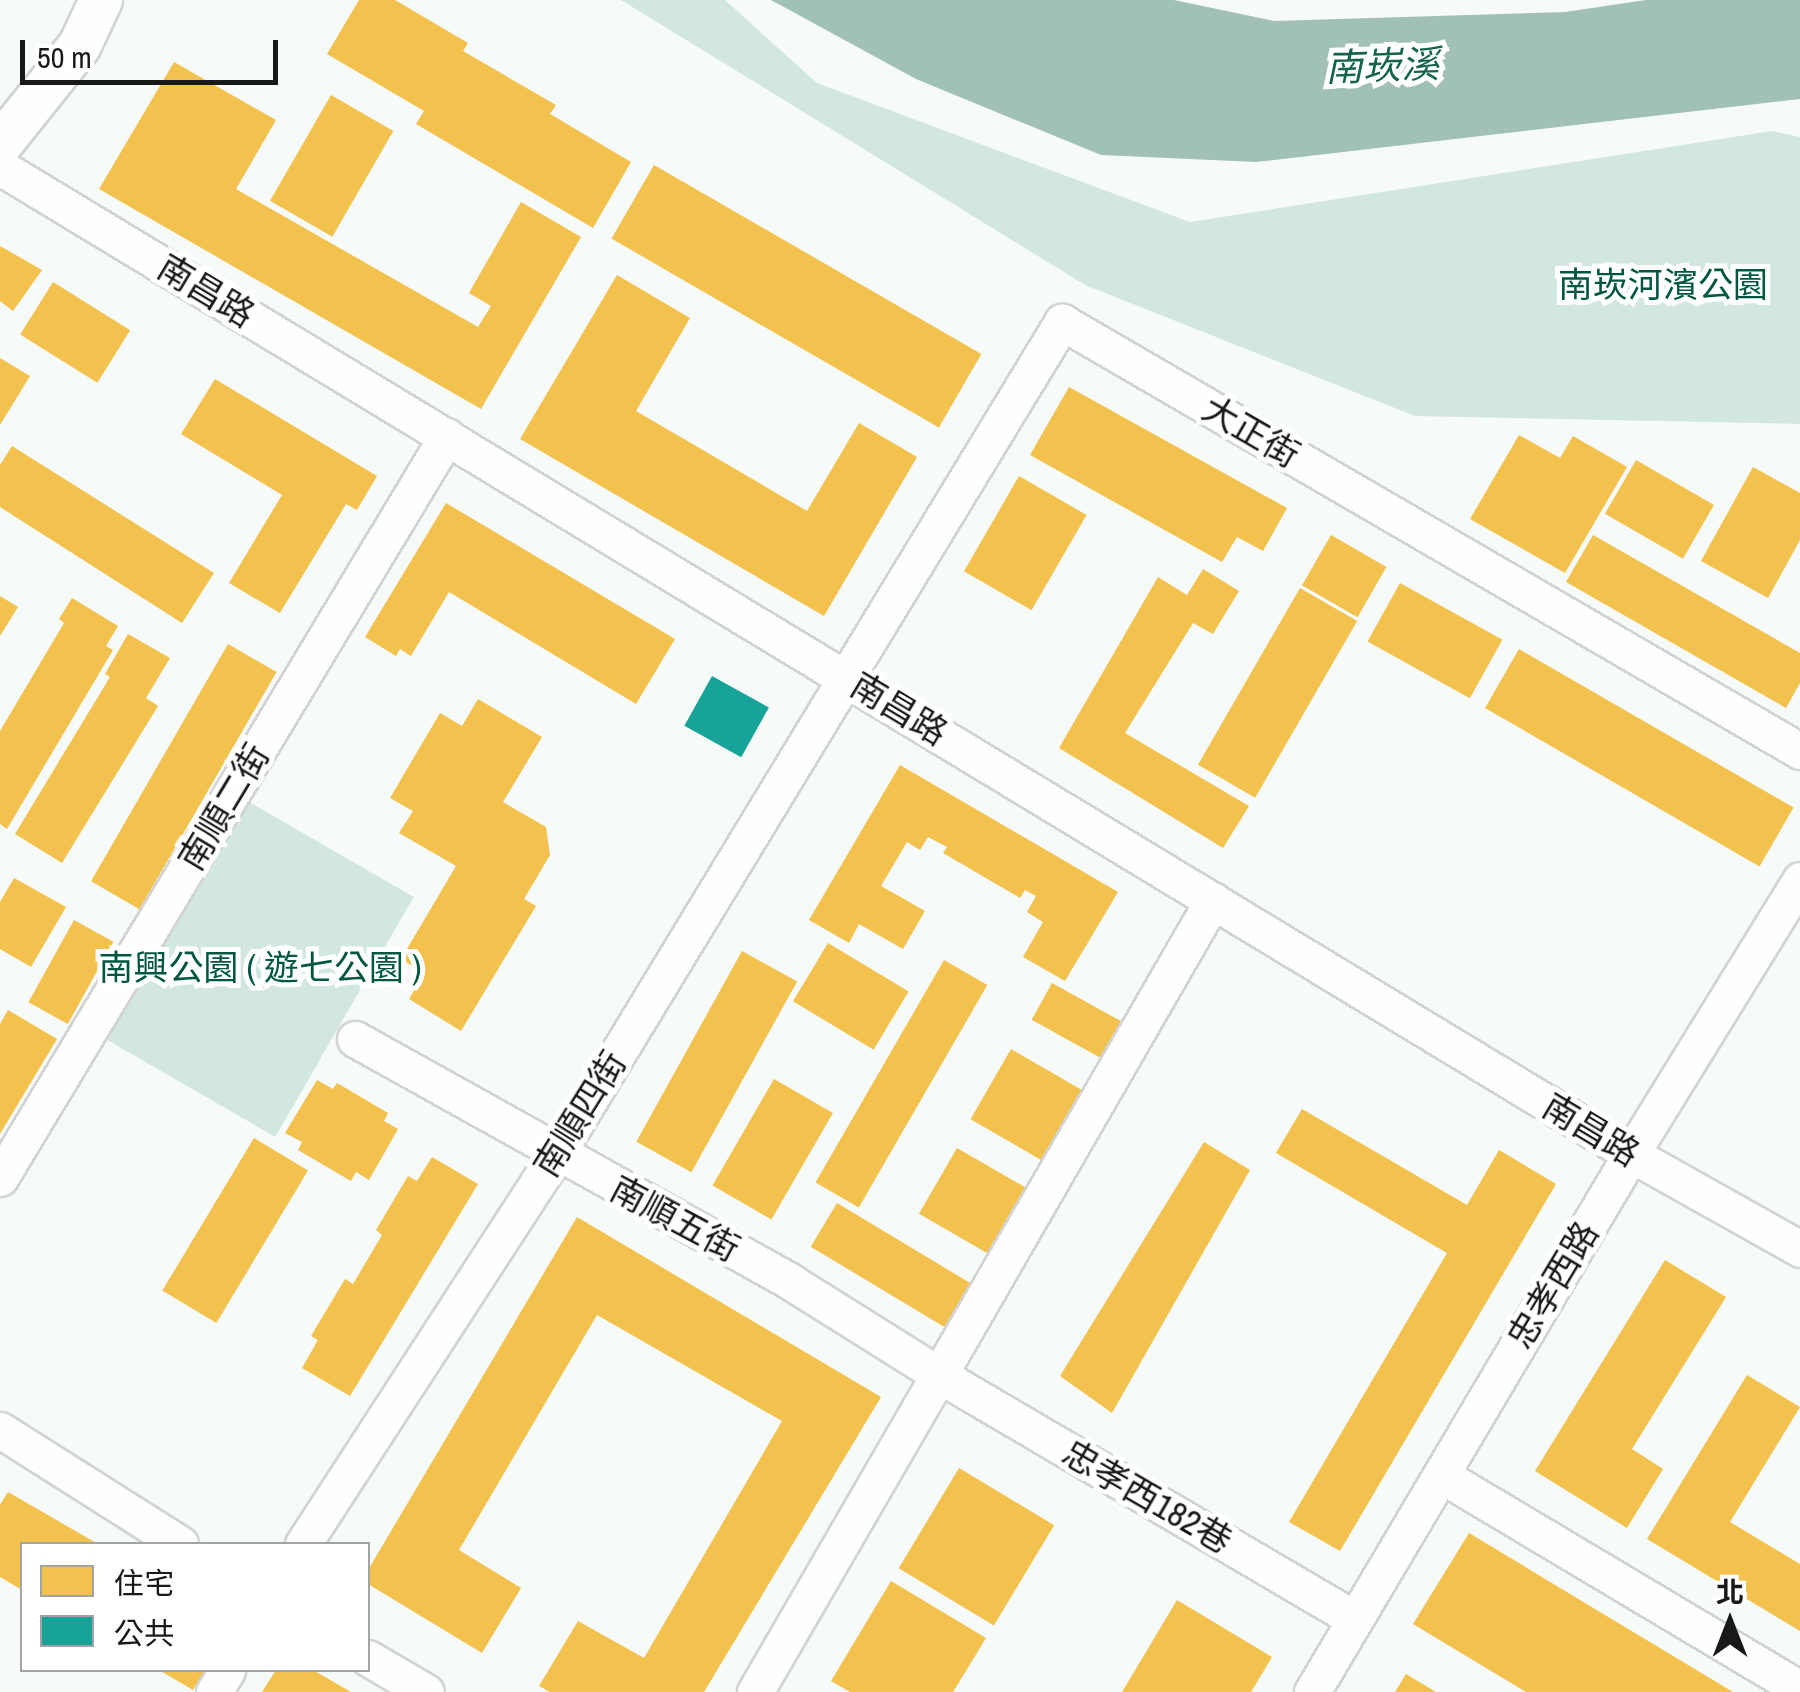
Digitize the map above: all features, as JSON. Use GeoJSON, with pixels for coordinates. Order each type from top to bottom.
{"type":"FeatureCollection","features":[{"type":"Feature","properties":{"kind":"street"},"geometry":{"type":"LineString","coordinates":[[0,145],[80,45],[101,0]]}},
{"type":"Feature","properties":{"kind":"street","name":"南昌路"},"geometry":{"type":"LineString","coordinates":[[0,167],[1631,1154],[1800,1248]]}},
{"type":"Feature","properties":{"kind":"street","name":"大正街"},"geometry":{"type":"LineString","coordinates":[[846,677],[1062,322],[1800,751]]}},
{"type":"Feature","properties":{"kind":"street","name":"南順二街"},"geometry":{"type":"LineString","coordinates":[[0,1178],[447,436]]}},
{"type":"Feature","properties":{"kind":"street","name":"南順四街"},"geometry":{"type":"LineString","coordinates":[[304,1542],[556,1155],[846,677]]}},
{"type":"Feature","properties":{"kind":"street","name":"忠孝西路"},"geometry":{"type":"LineString","coordinates":[[1312,1692],[1631,1154],[1800,880]]}},
{"type":"Feature","properties":{"kind":"street"},"geometry":{"type":"LineString","coordinates":[[755,1692],[1214,900]]}},
{"type":"Feature","properties":{"kind":"street","name":"南順五街"},"geometry":{"type":"LineString","coordinates":[[354,1039],[556,1155],[791,1282],[939,1375]]}},
{"type":"Feature","properties":{"kind":"street","name":"忠孝西182巷"},"geometry":{"type":"LineString","coordinates":[[939,1375],[1355,1619]]}},
{"type":"Feature","properties":{"kind":"street"},"geometry":{"type":"LineString","coordinates":[[0,1430],[177,1542]]}},
{"type":"Feature","properties":{"kind":"street"},"geometry":{"type":"LineString","coordinates":[[1441,1474],[1800,1689]]}},
{"type":"Feature","properties":{"kind":"street"},"geometry":{"type":"LineString","coordinates":[[370,1659],[426,1692]]}},
{"type":"Feature","properties":{"kind":"green space","name":"南崁河濱公園"},"geometry":{"type":"Polygon","coordinates":[[[621,0],[725,0],[817,83],[1190,222],[1772,131],[1800,137],[1800,424],[1415,416],[1085,285],[621,0]]]}},
{"type":"Feature","properties":{"kind":"green space","name":"南興公園 ( 遊七公園 )"},"geometry":{"type":"Polygon","coordinates":[[[244,799],[414,897],[275,1137],[106,1039],[244,799]]]}},
{"type":"Feature","properties":{"kind":"water","name":"南崁溪"},"geometry":{"type":"Polygon","coordinates":[[[771,0],[1174,0],[1274,21],[1565,12],[1646,0],[1800,0],[1800,99],[1256,162],[1101,155],[916,79],[771,0]]]}},
{"type":"Feature","properties":{"kind":"building: 住宅"},"geometry":{"type":"Polygon","coordinates":[[[359,0],[395,0],[468,43],[463,51],[556,105],[550,114],[631,162],[593,228],[416,124],[424,111],[327,54],[359,0]]]}},
{"type":"Feature","properties":{"kind":"building: 住宅"},"geometry":{"type":"Polygon","coordinates":[[[174,62],[276,120],[236,189],[478,327],[491,306],[469,293],[521,202],[581,237],[481,409],[99,189],[174,62]]]}},
{"type":"Feature","properties":{"kind":"building: 住宅"},"geometry":{"type":"Polygon","coordinates":[[[331,95],[393,131],[332,237],[270,201],[331,95]]]}},
{"type":"Feature","properties":{"kind":"building: 住宅"},"geometry":{"type":"Polygon","coordinates":[[[654,165],[981,354],[939,428],[612,239],[654,165]]]}},
{"type":"Feature","properties":{"kind":"building: 住宅"},"geometry":{"type":"Polygon","coordinates":[[[0,246],[42,270],[13,311],[0,301],[0,246]]]}},
{"type":"Feature","properties":{"kind":"building: 住宅"},"geometry":{"type":"Polygon","coordinates":[[[617,275],[690,318],[636,411],[807,511],[859,423],[917,457],[824,616],[520,439],[617,275]]]}},
{"type":"Feature","properties":{"kind":"building: 住宅"},"geometry":{"type":"Polygon","coordinates":[[[53,282],[130,330],[97,383],[20,335],[53,282]]]}},
{"type":"Feature","properties":{"kind":"building: 住宅"},"geometry":{"type":"Polygon","coordinates":[[[0,358],[30,376],[0,425],[0,358]]]}},
{"type":"Feature","properties":{"kind":"building: 住宅"},"geometry":{"type":"Polygon","coordinates":[[[215,379],[377,476],[357,510],[346,504],[280,613],[229,583],[282,495],[181,434],[215,379]]]}},
{"type":"Feature","properties":{"kind":"building: 住宅"},"geometry":{"type":"Polygon","coordinates":[[[1069,387],[1287,508],[1263,551],[1237,537],[1222,562],[1030,455],[1069,387]]]}},
{"type":"Feature","properties":{"kind":"building: 住宅"},"geometry":{"type":"Polygon","coordinates":[[[1519,435],[1560,458],[1573,436],[1627,467],[1565,573],[1470,519],[1519,435]]]}},
{"type":"Feature","properties":{"kind":"building: 住宅"},"geometry":{"type":"Polygon","coordinates":[[[12,446],[214,573],[182,623],[0,507],[0,465],[12,446]]]}},
{"type":"Feature","properties":{"kind":"building: 住宅"},"geometry":{"type":"Polygon","coordinates":[[[1636,460],[1714,505],[1683,559],[1605,514],[1636,460]]]}},
{"type":"Feature","properties":{"kind":"building: 住宅"},"geometry":{"type":"Polygon","coordinates":[[[1753,467],[1800,493],[1800,540],[1768,598],[1701,561],[1753,467]]]}},
{"type":"Feature","properties":{"kind":"building: 住宅"},"geometry":{"type":"Polygon","coordinates":[[[1019,476],[1087,515],[1032,610],[964,571],[1019,476]]]}},
{"type":"Feature","properties":{"kind":"building: 住宅"},"geometry":{"type":"Polygon","coordinates":[[[446,503],[675,639],[636,704],[449,592],[411,656],[400,649],[396,656],[365,637],[446,503]]]}},
{"type":"Feature","properties":{"kind":"building: 住宅"},"geometry":{"type":"Polygon","coordinates":[[[1331,535],[1386,567],[1357,617],[1302,585],[1331,535]]]}},
{"type":"Feature","properties":{"kind":"building: 住宅"},"geometry":{"type":"Polygon","coordinates":[[[1593,535],[1800,653],[1800,683],[1786,708],[1566,582],[1593,535]]]}},
{"type":"Feature","properties":{"kind":"building: 住宅"},"geometry":{"type":"Polygon","coordinates":[[[1203,569],[1239,591],[1213,634],[1193,623],[1125,733],[1249,806],[1223,848],[1059,748],[1158,577],[1187,595],[1203,569]]]}},
{"type":"Feature","properties":{"kind":"building: 住宅"},"geometry":{"type":"Polygon","coordinates":[[[1400,583],[1502,640],[1470,698],[1368,642],[1400,583]]]}},
{"type":"Feature","properties":{"kind":"building: 住宅"},"geometry":{"type":"Polygon","coordinates":[[[1300,588],[1357,621],[1255,798],[1198,765],[1300,588]]]}},
{"type":"Feature","properties":{"kind":"building: 住宅"},"geometry":{"type":"Polygon","coordinates":[[[0,596],[18,607],[0,636],[0,596]]]}},
{"type":"Feature","properties":{"kind":"building: 住宅"},"geometry":{"type":"Polygon","coordinates":[[[72,598],[118,626],[106,646],[113,650],[7,829],[0,824],[0,731],[64,623],[59,619],[72,598]]]}},
{"type":"Feature","properties":{"kind":"building: 住宅"},"geometry":{"type":"Polygon","coordinates":[[[128,634],[170,658],[146,698],[158,706],[62,863],[15,834],[110,677],[105,674],[128,634]]]}},
{"type":"Feature","properties":{"kind":"building: 住宅"},"geometry":{"type":"Polygon","coordinates":[[[228,644],[276,672],[139,909],[91,881],[228,644]]]}},
{"type":"Feature","properties":{"kind":"building: 住宅"},"geometry":{"type":"Polygon","coordinates":[[[1519,649],[1794,808],[1760,866],[1485,708],[1519,649]]]}},
{"type":"Feature","properties":{"kind":"building: 住宅"},"geometry":{"type":"Polygon","coordinates":[[[478,699],[542,737],[503,802],[546,827],[550,855],[524,899],[536,906],[461,1031],[409,999],[424,973],[401,959],[456,866],[399,833],[413,811],[390,798],[440,713],[462,726],[478,699]]]}},
{"type":"Feature","properties":{"kind":"building: 住宅"},"geometry":{"type":"Polygon","coordinates":[[[900,765],[1118,892],[1065,981],[1023,957],[1043,922],[1027,912],[1036,896],[1025,890],[1020,898],[943,853],[947,847],[928,837],[920,850],[907,842],[881,886],[925,911],[903,949],[859,924],[849,943],[809,920],[900,765]]]}},
{"type":"Feature","properties":{"kind":"building: 住宅"},"geometry":{"type":"Polygon","coordinates":[[[14,878],[66,907],[31,967],[0,949],[0,902],[14,878]]]}},
{"type":"Feature","properties":{"kind":"building: 住宅"},"geometry":{"type":"Polygon","coordinates":[[[74,920],[113,942],[68,1024],[28,1002],[74,920]]]}},
{"type":"Feature","properties":{"kind":"building: 住宅"},"geometry":{"type":"Polygon","coordinates":[[[828,943],[909,991],[874,1050],[793,1001],[828,943]]]}},
{"type":"Feature","properties":{"kind":"building: 住宅"},"geometry":{"type":"Polygon","coordinates":[[[742,951],[797,982],[691,1172],[636,1142],[742,951]]]}},
{"type":"Feature","properties":{"kind":"building: 住宅"},"geometry":{"type":"Polygon","coordinates":[[[944,960],[987,985],[859,1208],[816,1183],[944,960]]]}},
{"type":"Feature","properties":{"kind":"building: 住宅"},"geometry":{"type":"Polygon","coordinates":[[[1052,983],[1132,1028],[1112,1064],[1032,1020],[1052,983]]]}},
{"type":"Feature","properties":{"kind":"building: 住宅"},"geometry":{"type":"Polygon","coordinates":[[[8,1010],[57,1039],[0,1134],[0,1024],[8,1010]]]}},
{"type":"Feature","properties":{"kind":"building: 住宅"},"geometry":{"type":"Polygon","coordinates":[[[1011,1049],[1092,1095],[1051,1166],[970,1119],[1011,1049]]]}},
{"type":"Feature","properties":{"kind":"building: 住宅"},"geometry":{"type":"Polygon","coordinates":[[[774,1079],[833,1113],[771,1220],[712,1186],[774,1079]]]}},
{"type":"Feature","properties":{"kind":"building: 住宅"},"geometry":{"type":"Polygon","coordinates":[[[317,1080],[333,1089],[337,1083],[388,1113],[384,1121],[398,1129],[369,1180],[356,1172],[351,1181],[298,1150],[302,1142],[285,1133],[317,1080]]]}},
{"type":"Feature","properties":{"kind":"building: 住宅"},"geometry":{"type":"Polygon","coordinates":[[[1302,1109],[1467,1205],[1499,1150],[1556,1184],[1340,1551],[1289,1522],[1447,1253],[1276,1153],[1302,1109]]]}},
{"type":"Feature","properties":{"kind":"building: 住宅"},"geometry":{"type":"Polygon","coordinates":[[[254,1138],[308,1170],[216,1323],[162,1291],[254,1138]]]}},
{"type":"Feature","properties":{"kind":"building: 住宅"},"geometry":{"type":"Polygon","coordinates":[[[1204,1142],[1250,1170],[1112,1413],[1060,1376],[1204,1142]]]}},
{"type":"Feature","properties":{"kind":"building: 住宅"},"geometry":{"type":"Polygon","coordinates":[[[957,1148],[1037,1194],[999,1260],[919,1214],[957,1148]]]}},
{"type":"Feature","properties":{"kind":"building: 住宅"},"geometry":{"type":"Polygon","coordinates":[[[432,1157],[478,1184],[350,1396],[302,1368],[318,1340],[311,1336],[345,1279],[353,1284],[382,1235],[376,1230],[408,1176],[417,1181],[432,1157]]]}},
{"type":"Feature","properties":{"kind":"building: 住宅"},"geometry":{"type":"Polygon","coordinates":[[[837,1203],[981,1290],[955,1333],[811,1247],[837,1203]]]}},
{"type":"Feature","properties":{"kind":"building: 住宅"},"geometry":{"type":"Polygon","coordinates":[[[577,1217],[881,1397],[704,1692],[550,1692],[539,1686],[578,1621],[644,1658],[782,1421],[597,1315],[459,1550],[521,1588],[482,1653],[370,1585],[370,1567],[577,1217]]]}},
{"type":"Feature","properties":{"kind":"building: 住宅"},"geometry":{"type":"Polygon","coordinates":[[[1665,1260],[1726,1297],[1632,1449],[1663,1469],[1627,1528],[1535,1471],[1665,1260]]]}},
{"type":"Feature","properties":{"kind":"building: 住宅"},"geometry":{"type":"Polygon","coordinates":[[[1747,1375],[1800,1407],[1730,1522],[1800,1564],[1800,1631],[1647,1539],[1747,1375]]]}},
{"type":"Feature","properties":{"kind":"building: 住宅"},"geometry":{"type":"Polygon","coordinates":[[[959,1468],[1054,1525],[994,1625],[899,1568],[959,1468]]]}},
{"type":"Feature","properties":{"kind":"building: 住宅"},"geometry":{"type":"Polygon","coordinates":[[[8,1492],[95,1542],[20,1542],[20,1589],[0,1577],[0,1505],[8,1492]]]}},
{"type":"Feature","properties":{"kind":"building: 住宅"},"geometry":{"type":"Polygon","coordinates":[[[1469,1533],[1733,1692],[1526,1692],[1413,1624],[1469,1533]]]}},
{"type":"Feature","properties":{"kind":"building: 住宅"},"geometry":{"type":"Polygon","coordinates":[[[891,1581],[986,1638],[953,1692],[850,1692],[831,1681],[891,1581]]]}},
{"type":"Feature","properties":{"kind":"building: 住宅"},"geometry":{"type":"Polygon","coordinates":[[[1177,1600],[1272,1657],[1251,1692],[1122,1692],[1177,1600]]]}},
{"type":"Feature","properties":{"kind":"building: 住宅"},"geometry":{"type":"Polygon","coordinates":[[[162,1672],[204,1672],[193,1690],[162,1672]]]}},
{"type":"Feature","properties":{"kind":"building: 住宅"},"geometry":{"type":"Polygon","coordinates":[[[275,1672],[316,1672],[351,1692],[262,1692],[275,1672]]]}},
{"type":"Feature","properties":{"kind":"building: 住宅"},"geometry":{"type":"Polygon","coordinates":[[[1406,1674],[1436,1692],[1395,1692],[1406,1674]]]}},
{"type":"Feature","properties":{"kind":"building: 公共"},"geometry":{"type":"Polygon","coordinates":[[[712,676],[769,708],[741,757],[684,726],[712,676]]]}}]}
